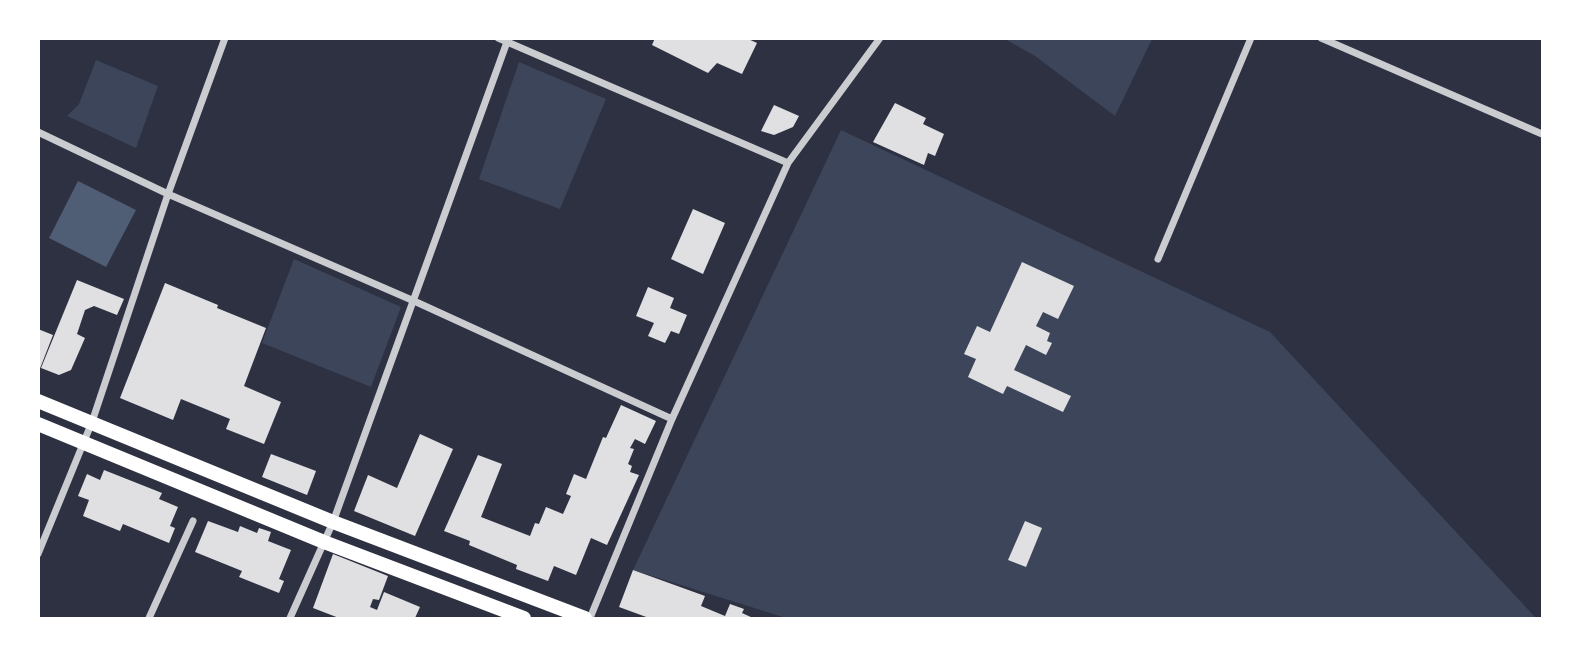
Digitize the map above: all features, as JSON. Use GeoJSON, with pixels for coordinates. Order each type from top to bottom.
{"type":"FeatureCollection","features":[{"type":"Feature","properties":{"kind":"main road"},"geometry":{"type":"LineString","coordinates":[[38,401],[333,522],[587,618]]}},
{"type":"Feature","properties":{"kind":"main road"},"geometry":{"type":"LineString","coordinates":[[38,424],[324,542],[524,618]]}},
{"type":"Feature","properties":{"kind":"main road"},"geometry":{"type":"LineString","coordinates":[[494,606],[502,586]]}},
{"type":"Feature","properties":{"kind":"street"},"geometry":{"type":"LineString","coordinates":[[38,554],[92,422],[168,194],[225,38]]}},
{"type":"Feature","properties":{"kind":"street"},"geometry":{"type":"LineString","coordinates":[[498,38],[788,163]]}},
{"type":"Feature","properties":{"kind":"street"},"geometry":{"type":"LineString","coordinates":[[587,618],[672,419],[788,163],[880,38]]}},
{"type":"Feature","properties":{"kind":"street"},"geometry":{"type":"LineString","coordinates":[[1157,259],[1251,38]]}},
{"type":"Feature","properties":{"kind":"street"},"geometry":{"type":"LineString","coordinates":[[1321,38],[1542,134]]}},
{"type":"Feature","properties":{"kind":"street"},"geometry":{"type":"LineString","coordinates":[[290,618],[333,522],[507,43]]}},
{"type":"Feature","properties":{"kind":"street"},"geometry":{"type":"LineString","coordinates":[[38,132],[168,194],[414,301],[672,419]]}},
{"type":"Feature","properties":{"kind":"street"},"geometry":{"type":"LineString","coordinates":[[149,618],[193,521]]}},
{"type":"Feature","properties":{"kind":"shaded area"},"geometry":{"type":"Polygon","coordinates":[[[1005,39],[1152,39],[1115,116],[1035,56],[1005,39]]]}},
{"type":"Feature","properties":{"kind":"shaded area"},"geometry":{"type":"Polygon","coordinates":[[[96,60],[158,86],[136,148],[67,116],[79,104],[96,60]]]}},
{"type":"Feature","properties":{"kind":"shaded area"},"geometry":{"type":"Polygon","coordinates":[[[519,62],[606,99],[560,209],[479,179],[519,62]]]}},
{"type":"Feature","properties":{"kind":"shaded area"},"geometry":{"type":"Polygon","coordinates":[[[841,130],[1270,332],[1536,618],[786,618],[633,570],[841,130]]]}},
{"type":"Feature","properties":{"kind":"shaded area"},"geometry":{"type":"Polygon","coordinates":[[[78,181],[136,210],[106,267],[49,238],[78,181]]]}},
{"type":"Feature","properties":{"kind":"shaded area"},"geometry":{"type":"Polygon","coordinates":[[[294,259],[401,307],[371,387],[262,343],[294,259]]]}},
{"type":"Feature","properties":{"kind":"building"},"geometry":{"type":"Polygon","coordinates":[[[655,38],[746,38],[757,43],[742,74],[717,63],[708,73],[652,45],[655,38]]]}},
{"type":"Feature","properties":{"kind":"building"},"geometry":{"type":"Polygon","coordinates":[[[895,103],[926,118],[923,124],[944,134],[935,156],[928,153],[924,165],[873,142],[895,103]]]}},
{"type":"Feature","properties":{"kind":"building"},"geometry":{"type":"Polygon","coordinates":[[[774,105],[799,116],[793,127],[774,135],[761,131],[774,105]]]}},
{"type":"Feature","properties":{"kind":"building"},"geometry":{"type":"Polygon","coordinates":[[[693,209],[725,223],[703,274],[671,259],[693,209]]]}},
{"type":"Feature","properties":{"kind":"building"},"geometry":{"type":"Polygon","coordinates":[[[1022,262],[1074,286],[1058,319],[1043,312],[1036,326],[1050,333],[1047,341],[1052,343],[1046,355],[1026,345],[1014,370],[1071,396],[1063,412],[1007,386],[1003,394],[968,377],[976,359],[964,354],[977,326],[990,332],[1022,262]]]}},
{"type":"Feature","properties":{"kind":"building"},"geometry":{"type":"Polygon","coordinates":[[[77,280],[124,299],[117,315],[94,306],[85,310],[77,334],[85,338],[71,370],[59,375],[41,368],[77,280]]]}},
{"type":"Feature","properties":{"kind":"building"},"geometry":{"type":"Polygon","coordinates":[[[165,283],[266,328],[244,386],[281,402],[264,444],[226,429],[230,419],[181,399],[173,420],[120,398],[165,283]]]}},
{"type":"Feature","properties":{"kind":"building"},"geometry":{"type":"Polygon","coordinates":[[[648,287],[674,298],[670,308],[687,315],[679,334],[671,331],[665,343],[648,336],[654,323],[636,316],[648,287]]]}},
{"type":"Feature","properties":{"kind":"building"},"geometry":{"type":"Polygon","coordinates":[[[38,329],[53,335],[39,371],[38,371],[38,329]]]}},
{"type":"Feature","properties":{"kind":"building"},"geometry":{"type":"Polygon","coordinates":[[[621,405],[656,421],[645,444],[635,439],[630,448],[634,449],[628,464],[632,466],[630,472],[639,475],[607,545],[591,538],[576,575],[554,566],[548,581],[516,569],[517,565],[469,545],[470,541],[444,531],[478,455],[502,464],[481,517],[530,536],[546,507],[563,514],[571,496],[566,494],[574,474],[586,479],[603,437],[606,438],[621,405]]]}},
{"type":"Feature","properties":{"kind":"building"},"geometry":{"type":"Polygon","coordinates":[[[420,434],[453,449],[415,536],[354,511],[368,475],[397,488],[420,434]]]}},
{"type":"Feature","properties":{"kind":"building"},"geometry":{"type":"Polygon","coordinates":[[[271,454],[316,471],[307,495],[262,477],[271,454]]]}},
{"type":"Feature","properties":{"kind":"building"},"geometry":{"type":"Polygon","coordinates":[[[104,470],[162,493],[159,499],[178,507],[170,526],[175,528],[169,543],[123,524],[120,531],[83,516],[89,500],[78,496],[87,474],[100,480],[104,470]]]}},
{"type":"Feature","properties":{"kind":"building"},"geometry":{"type":"Polygon","coordinates":[[[208,521],[238,532],[240,526],[257,533],[259,528],[271,532],[268,541],[291,550],[279,579],[284,581],[279,593],[239,577],[242,571],[195,552],[208,521]]]}},
{"type":"Feature","properties":{"kind":"building"},"geometry":{"type":"Polygon","coordinates":[[[1025,521],[1042,528],[1026,567],[1008,560],[1025,521]]]}},
{"type":"Feature","properties":{"kind":"building"},"geometry":{"type":"Polygon","coordinates":[[[333,554],[388,576],[379,600],[373,599],[370,607],[377,610],[384,592],[420,607],[415,618],[339,618],[313,608],[333,554]]]}},
{"type":"Feature","properties":{"kind":"building"},"geometry":{"type":"Polygon","coordinates":[[[633,570],[705,596],[701,606],[725,616],[730,604],[744,609],[742,613],[753,618],[649,618],[619,607],[633,570]]]}}]}
